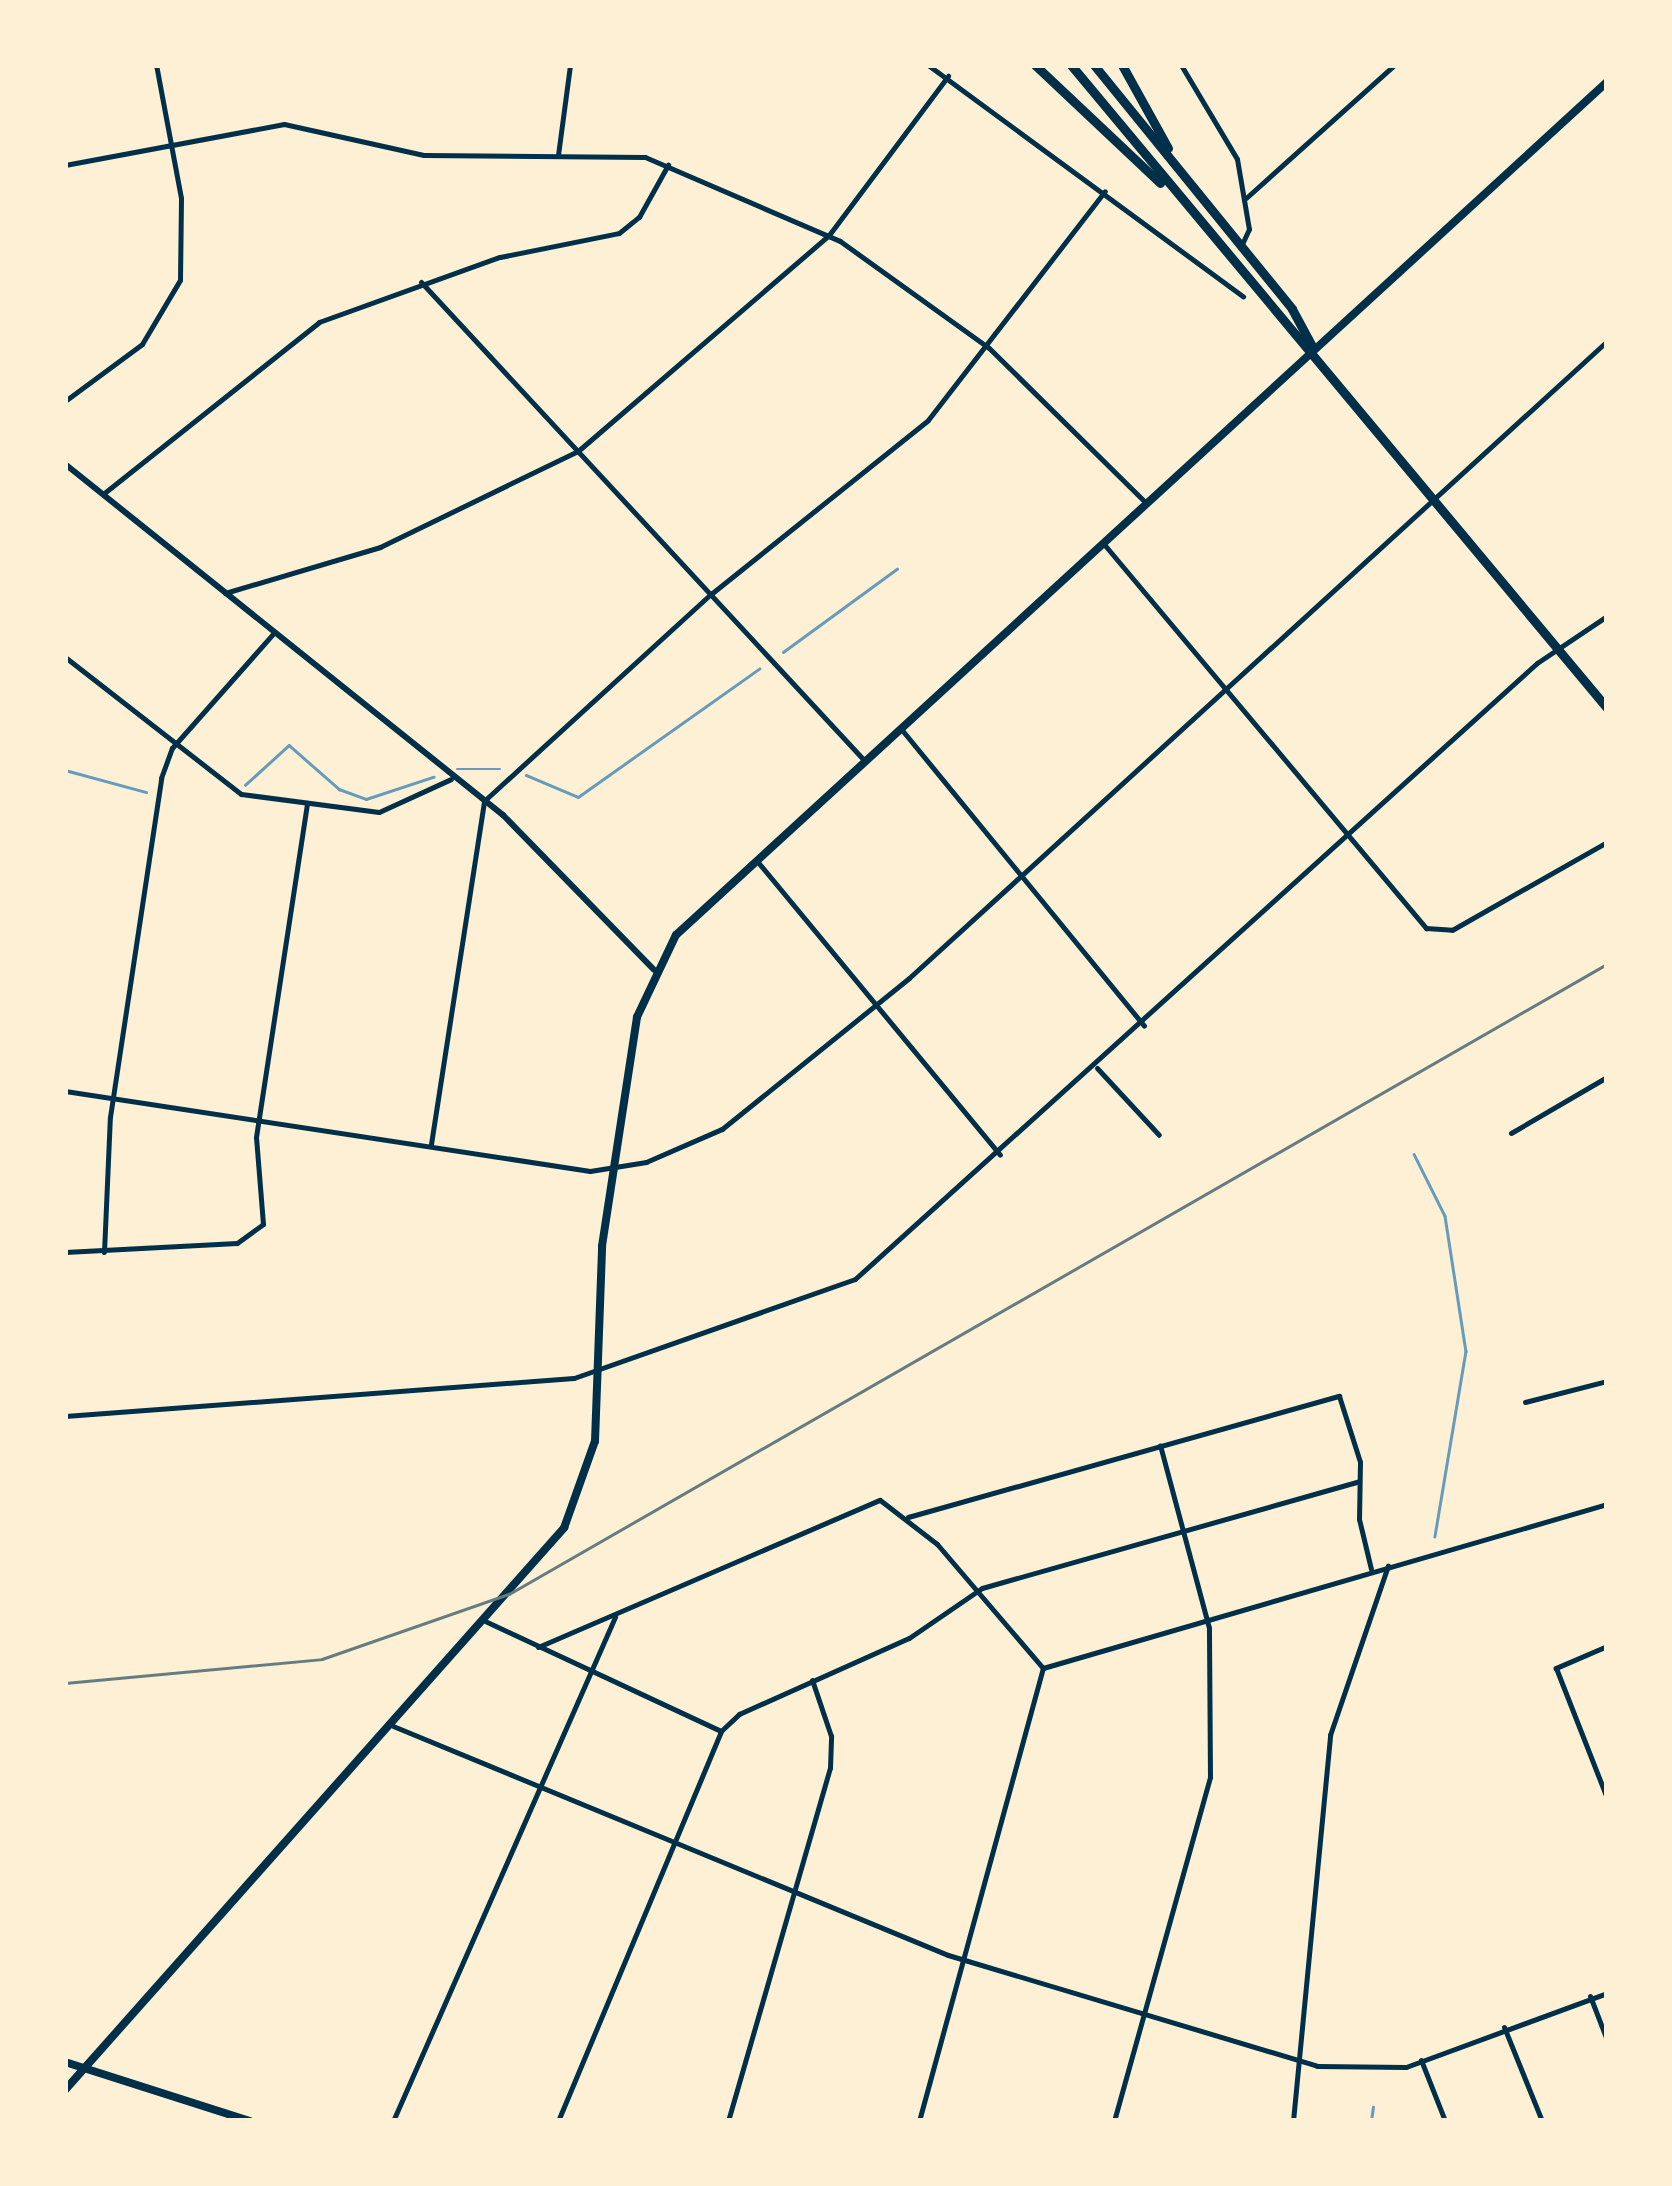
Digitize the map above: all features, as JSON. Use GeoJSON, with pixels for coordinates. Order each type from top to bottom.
{"type":"FeatureCollection","features":[{"type":"Feature","properties":{"kind":"highway"},"geometry":{"type":"LineString","coordinates":[[1034,65],[1185,204]]}},
{"type":"Feature","properties":{"kind":"highway"},"geometry":{"type":"LineString","coordinates":[[1071,65],[1185,204],[1313,348],[1607,708]]}},
{"type":"Feature","properties":{"kind":"highway"},"geometry":{"type":"LineString","coordinates":[[1094,65],[1241,246],[1313,348]]}},
{"type":"Feature","properties":{"kind":"highway"},"geometry":{"type":"LineString","coordinates":[[1122,65],[1186,176]]}},
{"type":"Feature","properties":{"kind":"main road"},"geometry":{"type":"LineString","coordinates":[[65,2090],[486,1621],[576,1505],[595,1442],[613,1169],[637,1018],[654,970],[686,924],[1607,82]]}},
{"type":"Feature","properties":{"kind":"main road"},"geometry":{"type":"LineString","coordinates":[[65,2062],[250,2121]]}},
{"type":"Feature","properties":{"kind":"street"},"geometry":{"type":"LineString","coordinates":[[65,401],[142,344],[174,296],[184,223],[156,65]]}},
{"type":"Feature","properties":{"kind":"street"},"geometry":{"type":"LineString","coordinates":[[558,154],[570,65]]}},
{"type":"Feature","properties":{"kind":"street"},"geometry":{"type":"LineString","coordinates":[[928,65],[1106,191],[1243,296]]}},
{"type":"Feature","properties":{"kind":"street"},"geometry":{"type":"LineString","coordinates":[[1181,65],[1229,144],[1246,198],[1241,246]]}},
{"type":"Feature","properties":{"kind":"street"},"geometry":{"type":"LineString","coordinates":[[1246,198],[1394,65]]}},
{"type":"Feature","properties":{"kind":"street"},"geometry":{"type":"LineString","coordinates":[[224,594],[380,547],[578,452],[829,234],[948,76]]}},
{"type":"Feature","properties":{"kind":"street"},"geometry":{"type":"LineString","coordinates":[[65,164],[284,124],[424,156],[609,151],[668,165],[829,234],[989,348],[1146,503]]}},
{"type":"Feature","properties":{"kind":"street"},"geometry":{"type":"LineString","coordinates":[[102,494],[290,340],[420,281],[618,232],[639,217],[668,165]]}},
{"type":"Feature","properties":{"kind":"street"},"geometry":{"type":"LineString","coordinates":[[431,1144],[484,801],[711,594],[909,437],[989,348],[1106,191]]}},
{"type":"Feature","properties":{"kind":"street"},"geometry":{"type":"LineString","coordinates":[[420,281],[864,760]]}},
{"type":"Feature","properties":{"kind":"street"},"geometry":{"type":"LineString","coordinates":[[65,1091],[613,1169],[749,1114],[1021,876],[1607,341]]}},
{"type":"Feature","properties":{"kind":"street"},"geometry":{"type":"LineString","coordinates":[[65,464],[484,801],[654,970]]}},
{"type":"Feature","properties":{"kind":"street"},"geometry":{"type":"LineString","coordinates":[[1103,543],[1352,835],[1421,924],[1441,932],[1607,842]]}},
{"type":"Feature","properties":{"kind":"street"},"geometry":{"type":"LineString","coordinates":[[65,1416],[598,1372],[855,1279],[1144,1026],[1558,648],[1607,616]]}},
{"type":"Feature","properties":{"kind":"street"},"geometry":{"type":"LineString","coordinates":[[104,1252],[112,1098],[156,798],[172,748],[273,634]]}},
{"type":"Feature","properties":{"kind":"street"},"geometry":{"type":"LineString","coordinates":[[65,657],[172,748],[240,794],[389,811],[451,778]]}},
{"type":"Feature","properties":{"kind":"street"},"geometry":{"type":"LineString","coordinates":[[900,728],[1144,1026]]}},
{"type":"Feature","properties":{"kind":"street"},"geometry":{"type":"LineString","coordinates":[[65,1252],[104,1252],[256,1233],[266,1213],[260,1120],[307,803]]}},
{"type":"Feature","properties":{"kind":"street"},"geometry":{"type":"LineString","coordinates":[[755,859],[1000,1155]]}},
{"type":"Feature","properties":{"kind":"street"},"geometry":{"type":"LineString","coordinates":[[1097,1068],[1159,1135]]}},
{"type":"Feature","properties":{"kind":"street"},"geometry":{"type":"LineString","coordinates":[[1511,1134],[1607,1077]]}},
{"type":"Feature","properties":{"kind":"street"},"geometry":{"type":"LineString","coordinates":[[1526,1402],[1607,1381]]}},
{"type":"Feature","properties":{"kind":"street"},"geometry":{"type":"LineString","coordinates":[[908,1517],[1339,1396],[1359,1481],[1371,1569]]}},
{"type":"Feature","properties":{"kind":"street"},"geometry":{"type":"LineString","coordinates":[[1114,2121],[1209,1797],[1207,1617],[1160,1444]]}},
{"type":"Feature","properties":{"kind":"street"},"geometry":{"type":"LineString","coordinates":[[558,2121],[722,1731],[752,1705],[909,1638],[975,1596],[1184,1530],[1359,1481]]}},
{"type":"Feature","properties":{"kind":"street"},"geometry":{"type":"LineString","coordinates":[[538,1647],[615,1617],[860,1504],[884,1501],[908,1517],[1043,1668]]}},
{"type":"Feature","properties":{"kind":"street"},"geometry":{"type":"LineString","coordinates":[[1043,1668],[1371,1569],[1607,1504]]}},
{"type":"Feature","properties":{"kind":"street"},"geometry":{"type":"LineString","coordinates":[[1293,2121],[1330,1735],[1388,1566]]}},
{"type":"Feature","properties":{"kind":"street"},"geometry":{"type":"LineString","coordinates":[[393,2121],[615,1617]]}},
{"type":"Feature","properties":{"kind":"street"},"geometry":{"type":"LineString","coordinates":[[486,1621],[722,1731]]}},
{"type":"Feature","properties":{"kind":"street"},"geometry":{"type":"LineString","coordinates":[[1607,1646],[1557,1664],[1607,1798]]}},
{"type":"Feature","properties":{"kind":"street"},"geometry":{"type":"LineString","coordinates":[[918,2121],[1043,1668]]}},
{"type":"Feature","properties":{"kind":"street"},"geometry":{"type":"LineString","coordinates":[[728,2121],[832,1756],[812,1680]]}},
{"type":"Feature","properties":{"kind":"street"},"geometry":{"type":"LineString","coordinates":[[393,1726],[674,1848],[964,1960],[1299,2059],[1374,2070],[1421,2060],[1504,2026],[1607,1993]]}},
{"type":"Feature","properties":{"kind":"street"},"geometry":{"type":"LineString","coordinates":[[1590,1996],[1607,2040]]}},
{"type":"Feature","properties":{"kind":"street"},"geometry":{"type":"LineString","coordinates":[[1504,2026],[1542,2121]]}},
{"type":"Feature","properties":{"kind":"street"},"geometry":{"type":"LineString","coordinates":[[1421,2060],[1445,2121]]}},
{"type":"Feature","properties":{"kind":"waterway"},"geometry":{"type":"LineString","coordinates":[[783,652],[897,569]]}},
{"type":"Feature","properties":{"kind":"waterway"},"geometry":{"type":"LineString","coordinates":[[526,775],[578,797],[759,669]]}},
{"type":"Feature","properties":{"kind":"waterway"},"geometry":{"type":"LineString","coordinates":[[245,785],[289,745],[339,789],[366,799],[433,777]]}},
{"type":"Feature","properties":{"kind":"waterway"},"geometry":{"type":"LineString","coordinates":[[457,769],[500,769]]}},
{"type":"Feature","properties":{"kind":"waterway"},"geometry":{"type":"LineString","coordinates":[[65,770],[146,792]]}},
{"type":"Feature","properties":{"kind":"waterway"},"geometry":{"type":"LineString","coordinates":[[1414,1154],[1445,1216],[1466,1351],[1435,1536]]}},
{"type":"Feature","properties":{"kind":"waterway"},"geometry":{"type":"LineString","coordinates":[[1371,2121],[1373,2107]]}},
{"type":"Feature","properties":{"kind":"railway"},"geometry":{"type":"LineString","coordinates":[[65,1683],[322,1659],[509,1594],[1607,964]]}}]}
